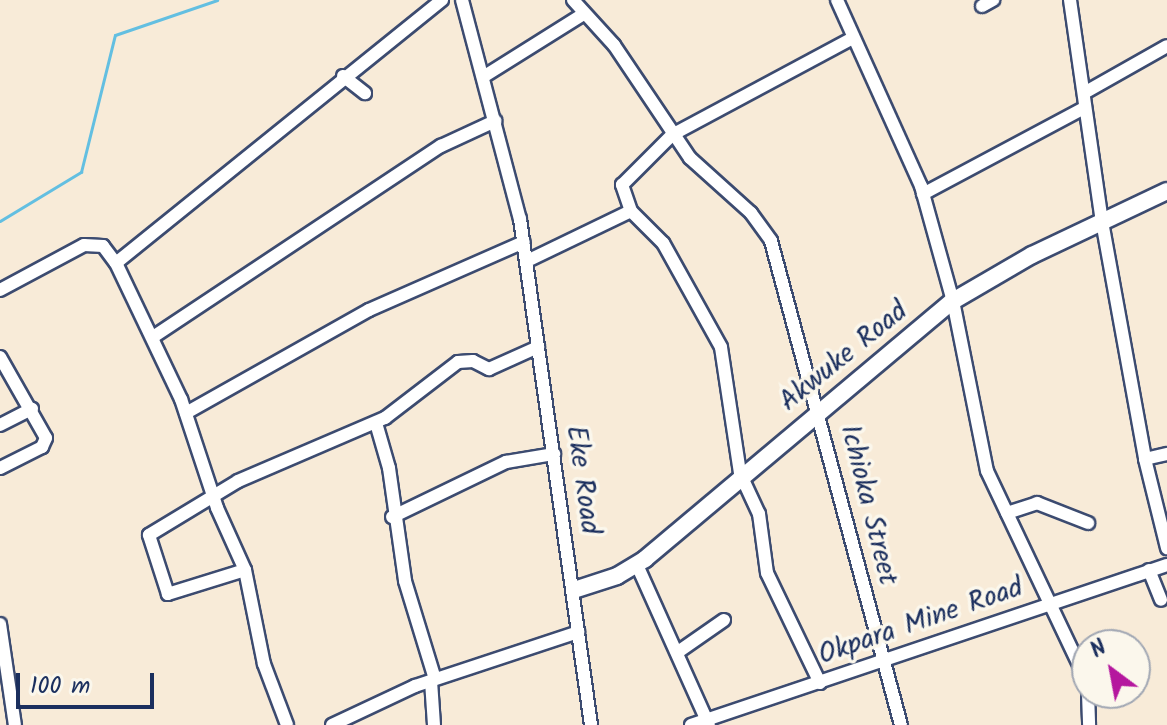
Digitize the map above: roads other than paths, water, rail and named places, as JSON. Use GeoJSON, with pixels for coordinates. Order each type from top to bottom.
{"type":"FeatureCollection","features":[{"type":"Feature","properties":{"kind":"main road","name":"Akwuke Road"},"geometry":{"type":"LineString","coordinates":[[574,590],[637,565],[953,301],[1042,250],[1103,225],[1167,191]]}},
{"type":"Feature","properties":{"kind":"street"},"geometry":{"type":"LineString","coordinates":[[116,263],[343,76],[442,0]]}},
{"type":"Feature","properties":{"kind":"street","name":"Eke Road"},"geometry":{"type":"LineString","coordinates":[[462,0],[524,242],[591,725]]}},
{"type":"Feature","properties":{"kind":"street","name":"Ichioka Street"},"geometry":{"type":"LineString","coordinates":[[573,0],[582,15],[614,45],[672,135],[708,178],[751,213],[771,241],[819,410],[881,659],[901,725]]}},
{"type":"Feature","properties":{"kind":"street"},"geometry":{"type":"LineString","coordinates":[[837,0],[853,38],[880,87],[923,194],[953,301],[984,464],[1071,645]]}},
{"type":"Feature","properties":{"kind":"street"},"geometry":{"type":"LineString","coordinates":[[1070,0],[1103,225],[1145,459],[1167,548]]}},
{"type":"Feature","properties":{"kind":"street"},"geometry":{"type":"LineString","coordinates":[[483,77],[582,15]]}},
{"type":"Feature","properties":{"kind":"street"},"geometry":{"type":"LineString","coordinates":[[820,683],[774,593],[763,559],[759,514],[742,477],[721,347],[663,243],[631,211],[623,180],[672,135],[853,38]]}},
{"type":"Feature","properties":{"kind":"street"},"geometry":{"type":"LineString","coordinates":[[1084,93],[1167,46]]}},
{"type":"Feature","properties":{"kind":"street"},"geometry":{"type":"LineString","coordinates":[[343,76],[355,90],[365,93]]}},
{"type":"Feature","properties":{"kind":"street"},"geometry":{"type":"LineString","coordinates":[[923,194],[1084,108]]}},
{"type":"Feature","properties":{"kind":"street"},"geometry":{"type":"LineString","coordinates":[[153,337],[441,146],[495,121]]}},
{"type":"Feature","properties":{"kind":"street"},"geometry":{"type":"LineString","coordinates":[[527,261],[631,211]]}},
{"type":"Feature","properties":{"kind":"street"},"geometry":{"type":"LineString","coordinates":[[186,413],[382,304],[524,242]]}},
{"type":"Feature","properties":{"kind":"street"},"geometry":{"type":"LineString","coordinates":[[0,290],[84,245],[103,246],[116,263],[186,413],[213,497],[245,570],[264,664],[287,725]]}},
{"type":"Feature","properties":{"kind":"street"},"geometry":{"type":"LineString","coordinates":[[245,570],[176,596],[163,590],[149,535],[253,475],[376,423],[458,362],[473,361],[489,369],[538,347]]}},
{"type":"Feature","properties":{"kind":"street"},"geometry":{"type":"LineString","coordinates":[[0,357],[32,409],[46,441],[0,468]]}},
{"type":"Feature","properties":{"kind":"street"},"geometry":{"type":"LineString","coordinates":[[0,425],[32,409]]}},
{"type":"Feature","properties":{"kind":"street"},"geometry":{"type":"LineString","coordinates":[[376,423],[389,468],[392,517],[408,592],[433,680],[434,725]]}},
{"type":"Feature","properties":{"kind":"street"},"geometry":{"type":"LineString","coordinates":[[392,517],[506,462],[554,454]]}},
{"type":"Feature","properties":{"kind":"street"},"geometry":{"type":"LineString","coordinates":[[1145,459],[1167,454]]}},
{"type":"Feature","properties":{"kind":"street"},"geometry":{"type":"LineString","coordinates":[[1007,513],[1037,503],[1088,523]]}},
{"type":"Feature","properties":{"kind":"street"},"geometry":{"type":"LineString","coordinates":[[637,565],[707,722]]}},
{"type":"Feature","properties":{"kind":"street","name":"Okpara Mine Road"},"geometry":{"type":"LineString","coordinates":[[691,725],[1167,565]]}},
{"type":"Feature","properties":{"kind":"street"},"geometry":{"type":"LineString","coordinates":[[1149,570],[1161,600]]}},
{"type":"Feature","properties":{"kind":"street"},"geometry":{"type":"LineString","coordinates":[[678,652],[724,620]]}},
{"type":"Feature","properties":{"kind":"street"},"geometry":{"type":"LineString","coordinates":[[0,624],[15,725]]}},
{"type":"Feature","properties":{"kind":"street"},"geometry":{"type":"LineString","coordinates":[[332,725],[433,680],[520,655],[578,632]]}},
{"type":"Feature","properties":{"kind":"waterway"},"geometry":{"type":"LineString","coordinates":[[0,221],[81,172],[115,35],[217,0]]}}]}
